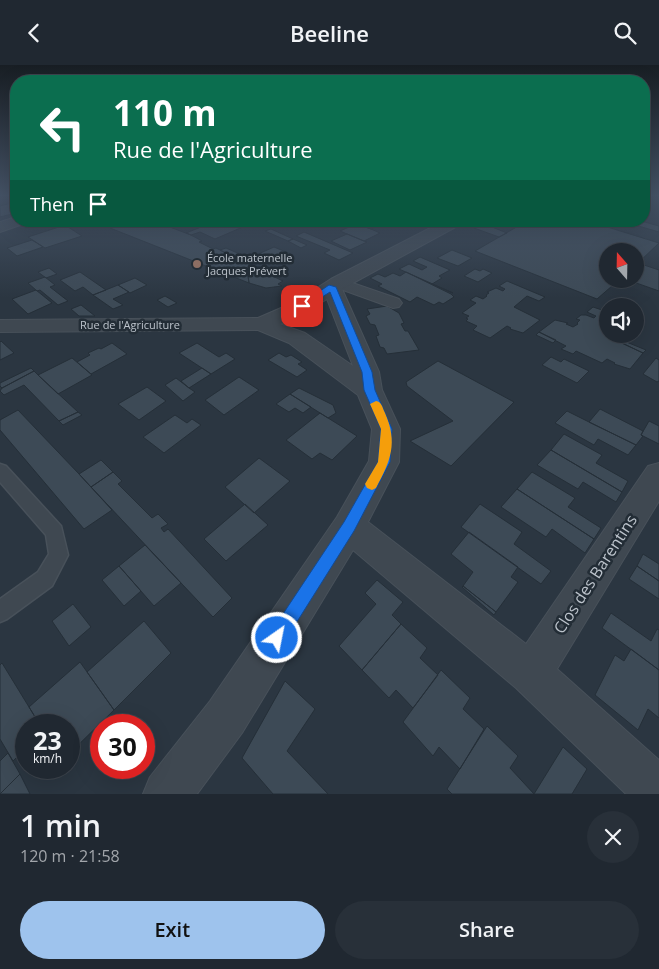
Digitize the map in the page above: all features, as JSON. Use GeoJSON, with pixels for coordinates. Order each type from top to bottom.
{"type":"FeatureCollection","features":[{"type":"Feature","properties":{"kind":"street","name":"Rue de l'Agriculture"},"geometry":{"type":"LineString","coordinates":[[261,324],[302,306],[335,285],[441,229]]}},
{"type":"Feature","properties":{"kind":"street"},"geometry":{"type":"LineString","coordinates":[[335,285],[392,303]]}},
{"type":"Feature","properties":{"kind":"street"},"geometry":{"type":"LineString","coordinates":[[166,794],[226,717],[349,527],[384,462],[386,429],[369,390],[367,372],[335,285]]}},
{"type":"Feature","properties":{"kind":"street","name":"Rue de l'Agriculture"},"geometry":{"type":"LineString","coordinates":[[0,326],[261,324],[297,338],[369,390]]}},
{"type":"Feature","properties":{"kind":"street","name":"Clos des Barentins"},"geometry":{"type":"LineString","coordinates":[[531,673],[659,475]]}},
{"type":"Feature","properties":{"kind":"street"},"geometry":{"type":"LineString","coordinates":[[349,527],[531,673],[659,791]]}},
{"type":"Feature","properties":{"kind":"lane"},"geometry":{"type":"LineString","coordinates":[[0,471],[55,532],[59,555],[45,579],[0,612]]}},
{"type":"Feature","properties":{"kind":"building"},"geometry":{"type":"Polygon","coordinates":[[[53,229],[71,229],[82,236],[45,248],[28,237],[53,229]]]}},
{"type":"Feature","properties":{"kind":"building"},"geometry":{"type":"Polygon","coordinates":[[[113,229],[175,229],[191,235],[202,241],[199,242],[213,249],[216,248],[260,270],[254,273],[248,270],[241,273],[248,276],[249,283],[113,229]]]}},
{"type":"Feature","properties":{"kind":"building"},"geometry":{"type":"Polygon","coordinates":[[[196,229],[238,229],[215,239],[200,232],[191,235],[186,233],[196,229]]]}},
{"type":"Feature","properties":{"kind":"building"},"geometry":{"type":"Polygon","coordinates":[[[271,229],[293,239],[288,241],[265,231],[271,229]]]}},
{"type":"Feature","properties":{"kind":"building"},"geometry":{"type":"Polygon","coordinates":[[[345,229],[371,229],[380,233],[364,241],[340,231],[345,229]]]}},
{"type":"Feature","properties":{"kind":"building"},"geometry":{"type":"Polygon","coordinates":[[[477,229],[497,229],[507,233],[499,237],[477,229]]]}},
{"type":"Feature","properties":{"kind":"building"},"geometry":{"type":"Polygon","coordinates":[[[513,229],[614,229],[659,243],[644,257],[644,243],[599,243],[599,288],[610,288],[597,299],[475,251],[513,229]]]}},
{"type":"Feature","properties":{"kind":"building"},"geometry":{"type":"Polygon","coordinates":[[[304,232],[353,253],[339,260],[324,253],[330,250],[296,236],[304,232]]]}},
{"type":"Feature","properties":{"kind":"building"},"geometry":{"type":"Polygon","coordinates":[[[347,234],[367,242],[350,250],[331,241],[347,234]]]}},
{"type":"Feature","properties":{"kind":"building"},"geometry":{"type":"Polygon","coordinates":[[[293,239],[307,245],[301,248],[288,241],[293,239]]]}},
{"type":"Feature","properties":{"kind":"building"},"geometry":{"type":"Polygon","coordinates":[[[32,240],[43,247],[17,256],[7,248],[32,240]]]}},
{"type":"Feature","properties":{"kind":"building"},"geometry":{"type":"Polygon","coordinates":[[[274,247],[291,254],[273,263],[256,255],[274,247]]]}},
{"type":"Feature","properties":{"kind":"building"},"geometry":{"type":"Polygon","coordinates":[[[226,248],[242,255],[235,258],[220,250],[226,248]]]}},
{"type":"Feature","properties":{"kind":"building"},"geometry":{"type":"Polygon","coordinates":[[[452,250],[472,258],[458,266],[437,258],[452,250]]]}},
{"type":"Feature","properties":{"kind":"building"},"geometry":{"type":"Polygon","coordinates":[[[420,257],[450,270],[439,276],[442,278],[432,284],[399,269],[409,264],[422,270],[427,267],[413,261],[420,257]]]}},
{"type":"Feature","properties":{"kind":"building"},"geometry":{"type":"Polygon","coordinates":[[[644,265],[659,270],[659,291],[644,286],[644,265]]]}},
{"type":"Feature","properties":{"kind":"building"},"geometry":{"type":"Polygon","coordinates":[[[49,268],[57,274],[46,278],[38,272],[49,268]]]}},
{"type":"Feature","properties":{"kind":"building"},"geometry":{"type":"Polygon","coordinates":[[[475,269],[480,271],[483,269],[492,273],[478,282],[464,276],[475,269]]]}},
{"type":"Feature","properties":{"kind":"building"},"geometry":{"type":"Polygon","coordinates":[[[260,270],[283,281],[278,284],[282,286],[266,288],[249,283],[248,276],[260,270]]]}},
{"type":"Feature","properties":{"kind":"building"},"geometry":{"type":"Polygon","coordinates":[[[80,272],[106,290],[93,295],[83,287],[75,291],[60,280],[80,272]]]}},
{"type":"Feature","properties":{"kind":"building"},"geometry":{"type":"Polygon","coordinates":[[[406,272],[454,297],[443,304],[439,302],[434,305],[417,297],[410,302],[378,286],[382,284],[370,278],[378,274],[385,277],[393,273],[400,276],[406,272]]]}},
{"type":"Feature","properties":{"kind":"building"},"geometry":{"type":"Polygon","coordinates":[[[45,277],[55,285],[50,287],[68,301],[58,305],[28,283],[45,277]]]}},
{"type":"Feature","properties":{"kind":"building"},"geometry":{"type":"Polygon","coordinates":[[[135,278],[147,285],[130,293],[118,285],[135,278]]]}},
{"type":"Feature","properties":{"kind":"building"},"geometry":{"type":"Polygon","coordinates":[[[507,281],[545,297],[539,301],[527,296],[514,307],[540,320],[523,333],[510,329],[507,326],[490,338],[473,330],[477,326],[466,321],[468,319],[466,318],[469,316],[462,313],[476,303],[470,300],[476,296],[483,299],[489,293],[487,292],[496,288],[503,291],[505,289],[499,286],[507,281]]]}},
{"type":"Feature","properties":{"kind":"building"},"geometry":{"type":"Polygon","coordinates":[[[118,285],[129,292],[113,299],[123,305],[113,309],[93,295],[118,285]]]}},
{"type":"Feature","properties":{"kind":"building"},"geometry":{"type":"Polygon","coordinates":[[[36,290],[52,303],[28,314],[12,299],[36,290]]]}},
{"type":"Feature","properties":{"kind":"building"},"geometry":{"type":"Polygon","coordinates":[[[165,296],[177,303],[168,307],[157,300],[165,296]]]}},
{"type":"Feature","properties":{"kind":"building"},"geometry":{"type":"Polygon","coordinates":[[[81,305],[95,316],[79,316],[71,309],[81,305]]]}},
{"type":"Feature","properties":{"kind":"building"},"geometry":{"type":"Polygon","coordinates":[[[387,306],[399,313],[404,323],[401,324],[405,331],[408,331],[419,350],[387,354],[384,348],[380,347],[376,336],[379,335],[375,325],[370,324],[366,316],[370,314],[367,309],[387,306]]]}},
{"type":"Feature","properties":{"kind":"building"},"geometry":{"type":"Polygon","coordinates":[[[593,307],[599,309],[599,343],[622,343],[643,353],[630,369],[614,364],[607,359],[602,363],[576,351],[573,354],[561,349],[566,346],[539,332],[555,320],[568,323],[566,324],[573,327],[578,324],[580,320],[576,319],[581,315],[594,318],[596,316],[587,312],[593,307]]]}},
{"type":"Feature","properties":{"kind":"building"},"geometry":{"type":"Polygon","coordinates":[[[539,332],[556,340],[553,343],[536,335],[539,332]]]}},
{"type":"Feature","properties":{"kind":"building"},"geometry":{"type":"Polygon","coordinates":[[[0,342],[14,353],[0,360],[0,342]]]}},
{"type":"Feature","properties":{"kind":"building"},"geometry":{"type":"Polygon","coordinates":[[[112,343],[127,354],[91,374],[77,362],[90,355],[88,353],[112,343]]]}},
{"type":"Feature","properties":{"kind":"building"},"geometry":{"type":"Polygon","coordinates":[[[197,343],[219,357],[226,353],[235,359],[211,374],[179,353],[197,343]]]}},
{"type":"Feature","properties":{"kind":"building"},"geometry":{"type":"Polygon","coordinates":[[[622,343],[629,343],[646,350],[643,353],[622,343]]]}},
{"type":"Feature","properties":{"kind":"building"},"geometry":{"type":"Polygon","coordinates":[[[279,353],[286,357],[291,355],[302,362],[298,364],[307,370],[297,377],[268,360],[279,353]]]}},
{"type":"Feature","properties":{"kind":"building"},"geometry":{"type":"Polygon","coordinates":[[[551,357],[561,362],[564,359],[589,371],[577,383],[542,365],[551,357]]]}},
{"type":"Feature","properties":{"kind":"building"},"geometry":{"type":"Polygon","coordinates":[[[72,358],[92,375],[58,394],[38,375],[72,358]]]}},
{"type":"Feature","properties":{"kind":"building"},"geometry":{"type":"Polygon","coordinates":[[[656,358],[659,360],[659,381],[657,382],[643,374],[656,358]]]}},
{"type":"Feature","properties":{"kind":"building"},"geometry":{"type":"Polygon","coordinates":[[[438,361],[514,402],[451,466],[410,441],[453,421],[407,386],[406,382],[438,361]]]}},
{"type":"Feature","properties":{"kind":"building"},"geometry":{"type":"Polygon","coordinates":[[[31,368],[34,371],[2,388],[0,386],[0,383],[31,368]]]}},
{"type":"Feature","properties":{"kind":"building"},"geometry":{"type":"Polygon","coordinates":[[[202,368],[211,374],[189,388],[181,381],[202,368]]]}},
{"type":"Feature","properties":{"kind":"building"},"geometry":{"type":"Polygon","coordinates":[[[34,371],[78,412],[59,421],[24,385],[4,395],[0,391],[2,388],[34,371]]]}},
{"type":"Feature","properties":{"kind":"building"},"geometry":{"type":"Polygon","coordinates":[[[239,377],[259,390],[224,415],[205,400],[239,377]]]}},
{"type":"Feature","properties":{"kind":"building"},"geometry":{"type":"Polygon","coordinates":[[[176,378],[195,392],[183,401],[165,385],[176,378]]]}},
{"type":"Feature","properties":{"kind":"building"},"geometry":{"type":"Polygon","coordinates":[[[147,387],[166,401],[139,420],[118,404],[147,387]]]}},
{"type":"Feature","properties":{"kind":"building"},"geometry":{"type":"Polygon","coordinates":[[[299,388],[333,405],[336,413],[328,418],[290,394],[299,388]]]}},
{"type":"Feature","properties":{"kind":"building"},"geometry":{"type":"Polygon","coordinates":[[[290,394],[311,407],[303,413],[295,408],[289,412],[276,404],[290,394]]]}},
{"type":"Feature","properties":{"kind":"building"},"geometry":{"type":"Polygon","coordinates":[[[600,409],[643,431],[641,435],[643,436],[636,445],[589,422],[600,409]]]}},
{"type":"Feature","properties":{"kind":"building"},"geometry":{"type":"Polygon","coordinates":[[[18,410],[112,510],[84,529],[0,430],[0,420],[18,410]]]}},
{"type":"Feature","properties":{"kind":"building"},"geometry":{"type":"Polygon","coordinates":[[[567,411],[636,445],[628,455],[598,439],[594,445],[555,423],[567,411]]]}},
{"type":"Feature","properties":{"kind":"building"},"geometry":{"type":"Polygon","coordinates":[[[78,412],[82,415],[63,425],[59,421],[78,412]]]}},
{"type":"Feature","properties":{"kind":"building"},"geometry":{"type":"Polygon","coordinates":[[[320,413],[357,436],[332,460],[320,453],[312,459],[286,440],[320,413]]]}},
{"type":"Feature","properties":{"kind":"building"},"geometry":{"type":"Polygon","coordinates":[[[175,415],[187,423],[192,419],[201,425],[164,453],[143,437],[175,415]]]}},
{"type":"Feature","properties":{"kind":"building"},"geometry":{"type":"Polygon","coordinates":[[[649,421],[659,426],[659,444],[641,435],[649,421]]]}},
{"type":"Feature","properties":{"kind":"building"},"geometry":{"type":"Polygon","coordinates":[[[564,434],[602,455],[596,463],[628,481],[622,492],[551,450],[564,434]]]}},
{"type":"Feature","properties":{"kind":"building"},"geometry":{"type":"Polygon","coordinates":[[[551,450],[622,492],[616,502],[583,482],[578,489],[537,465],[551,450]]]}},
{"type":"Feature","properties":{"kind":"building"},"geometry":{"type":"Polygon","coordinates":[[[259,458],[290,481],[254,513],[225,487],[259,458]]]}},
{"type":"Feature","properties":{"kind":"building"},"geometry":{"type":"Polygon","coordinates":[[[101,460],[113,472],[91,487],[79,474],[101,460]]]}},
{"type":"Feature","properties":{"kind":"building"},"geometry":{"type":"Polygon","coordinates":[[[113,472],[122,481],[118,484],[152,518],[158,514],[168,524],[161,528],[164,532],[168,529],[232,598],[213,617],[91,487],[113,472]]]}},
{"type":"Feature","properties":{"kind":"building"},"geometry":{"type":"Polygon","coordinates":[[[532,472],[575,498],[568,507],[601,528],[594,539],[517,489],[532,472]]]}},
{"type":"Feature","properties":{"kind":"building"},"geometry":{"type":"Polygon","coordinates":[[[517,489],[594,539],[585,553],[552,529],[546,537],[501,507],[517,489]]]}},
{"type":"Feature","properties":{"kind":"building"},"geometry":{"type":"Polygon","coordinates":[[[245,504],[268,525],[226,561],[204,539],[245,504]]]}},
{"type":"Feature","properties":{"kind":"building"},"geometry":{"type":"Polygon","coordinates":[[[480,504],[522,532],[514,544],[551,571],[541,584],[461,527],[480,504]]]}},
{"type":"Feature","properties":{"kind":"building"},"geometry":{"type":"Polygon","coordinates":[[[469,532],[518,567],[511,577],[518,582],[496,612],[463,586],[473,572],[451,554],[469,532]]]}},
{"type":"Feature","properties":{"kind":"building"},"geometry":{"type":"Polygon","coordinates":[[[145,545],[181,583],[154,606],[119,566],[145,545]]]}},
{"type":"Feature","properties":{"kind":"building"},"geometry":{"type":"Polygon","coordinates":[[[643,554],[659,564],[659,581],[637,566],[643,554]]]}},
{"type":"Feature","properties":{"kind":"building"},"geometry":{"type":"Polygon","coordinates":[[[119,566],[141,591],[124,606],[102,580],[119,566]]]}},
{"type":"Feature","properties":{"kind":"building"},"geometry":{"type":"Polygon","coordinates":[[[637,566],[659,581],[659,599],[629,579],[637,566]]]}},
{"type":"Feature","properties":{"kind":"building"},"geometry":{"type":"Polygon","coordinates":[[[377,580],[403,602],[392,615],[401,624],[362,670],[339,646],[376,604],[365,593],[377,580]]]}},
{"type":"Feature","properties":{"kind":"building"},"geometry":{"type":"Polygon","coordinates":[[[462,587],[496,612],[494,615],[462,587]]]}},
{"type":"Feature","properties":{"kind":"building"},"geometry":{"type":"Polygon","coordinates":[[[73,604],[91,627],[69,646],[52,621],[73,604]]]}},
{"type":"Feature","properties":{"kind":"building"},"geometry":{"type":"Polygon","coordinates":[[[611,613],[651,641],[657,629],[659,630],[659,670],[602,628],[611,613]]]}},
{"type":"Feature","properties":{"kind":"building"},"geometry":{"type":"Polygon","coordinates":[[[144,621],[171,653],[114,710],[87,672],[144,621]]]}},
{"type":"Feature","properties":{"kind":"building"},"geometry":{"type":"Polygon","coordinates":[[[401,624],[427,648],[420,658],[438,675],[413,708],[396,690],[389,698],[362,670],[401,624]]]}},
{"type":"Feature","properties":{"kind":"building"},"geometry":{"type":"Polygon","coordinates":[[[631,649],[659,670],[659,718],[648,709],[638,730],[595,695],[615,655],[624,661],[631,649]]]}},
{"type":"Feature","properties":{"kind":"building"},"geometry":{"type":"Polygon","coordinates":[[[80,662],[114,710],[110,714],[90,714],[90,733],[80,743],[80,714],[33,714],[29,707],[80,662]]]}},
{"type":"Feature","properties":{"kind":"building"},"geometry":{"type":"Polygon","coordinates":[[[2,663],[33,714],[15,714],[15,759],[13,761],[0,739],[0,665],[2,663]]]}},
{"type":"Feature","properties":{"kind":"building"},"geometry":{"type":"Polygon","coordinates":[[[441,670],[470,698],[463,709],[484,729],[460,769],[439,747],[433,756],[403,722],[441,670]]]}},
{"type":"Feature","properties":{"kind":"building"},"geometry":{"type":"Polygon","coordinates":[[[285,681],[315,709],[287,751],[328,794],[273,794],[242,758],[285,681]]]}},
{"type":"Feature","properties":{"kind":"building"},"geometry":{"type":"Polygon","coordinates":[[[487,726],[518,756],[510,768],[534,794],[452,794],[447,789],[487,726]]]}},
{"type":"Feature","properties":{"kind":"building"},"geometry":{"type":"Polygon","coordinates":[[[563,747],[587,769],[572,794],[534,794],[563,747]]]}},
{"type":"Feature","properties":{"kind":"building"},"geometry":{"type":"Polygon","coordinates":[[[8,753],[15,765],[15,779],[0,794],[0,761],[8,753]]]}},
{"type":"Feature","properties":{"kind":"building"},"geometry":{"type":"Polygon","coordinates":[[[15,779],[22,779],[30,794],[0,794],[15,779]]]}},
{"type":"Feature","properties":{"kind":"slow traffic"},"geometry":{"type":"LineString","coordinates":[[372,484],[384,462],[386,429],[376,404]]}},
{"type":"Feature","properties":{"kind":"place","name":"École maternelle Jacques Prévert"},"geometry":{"type":"Point","coordinates":[197,264]}},
{"type":"Feature","properties":{"kind":"route"},"geometry":{"type":"LineString","coordinates":[[277,638],[349,527],[384,462],[386,429],[369,390],[367,372],[332,287],[302,306]]}}]}
